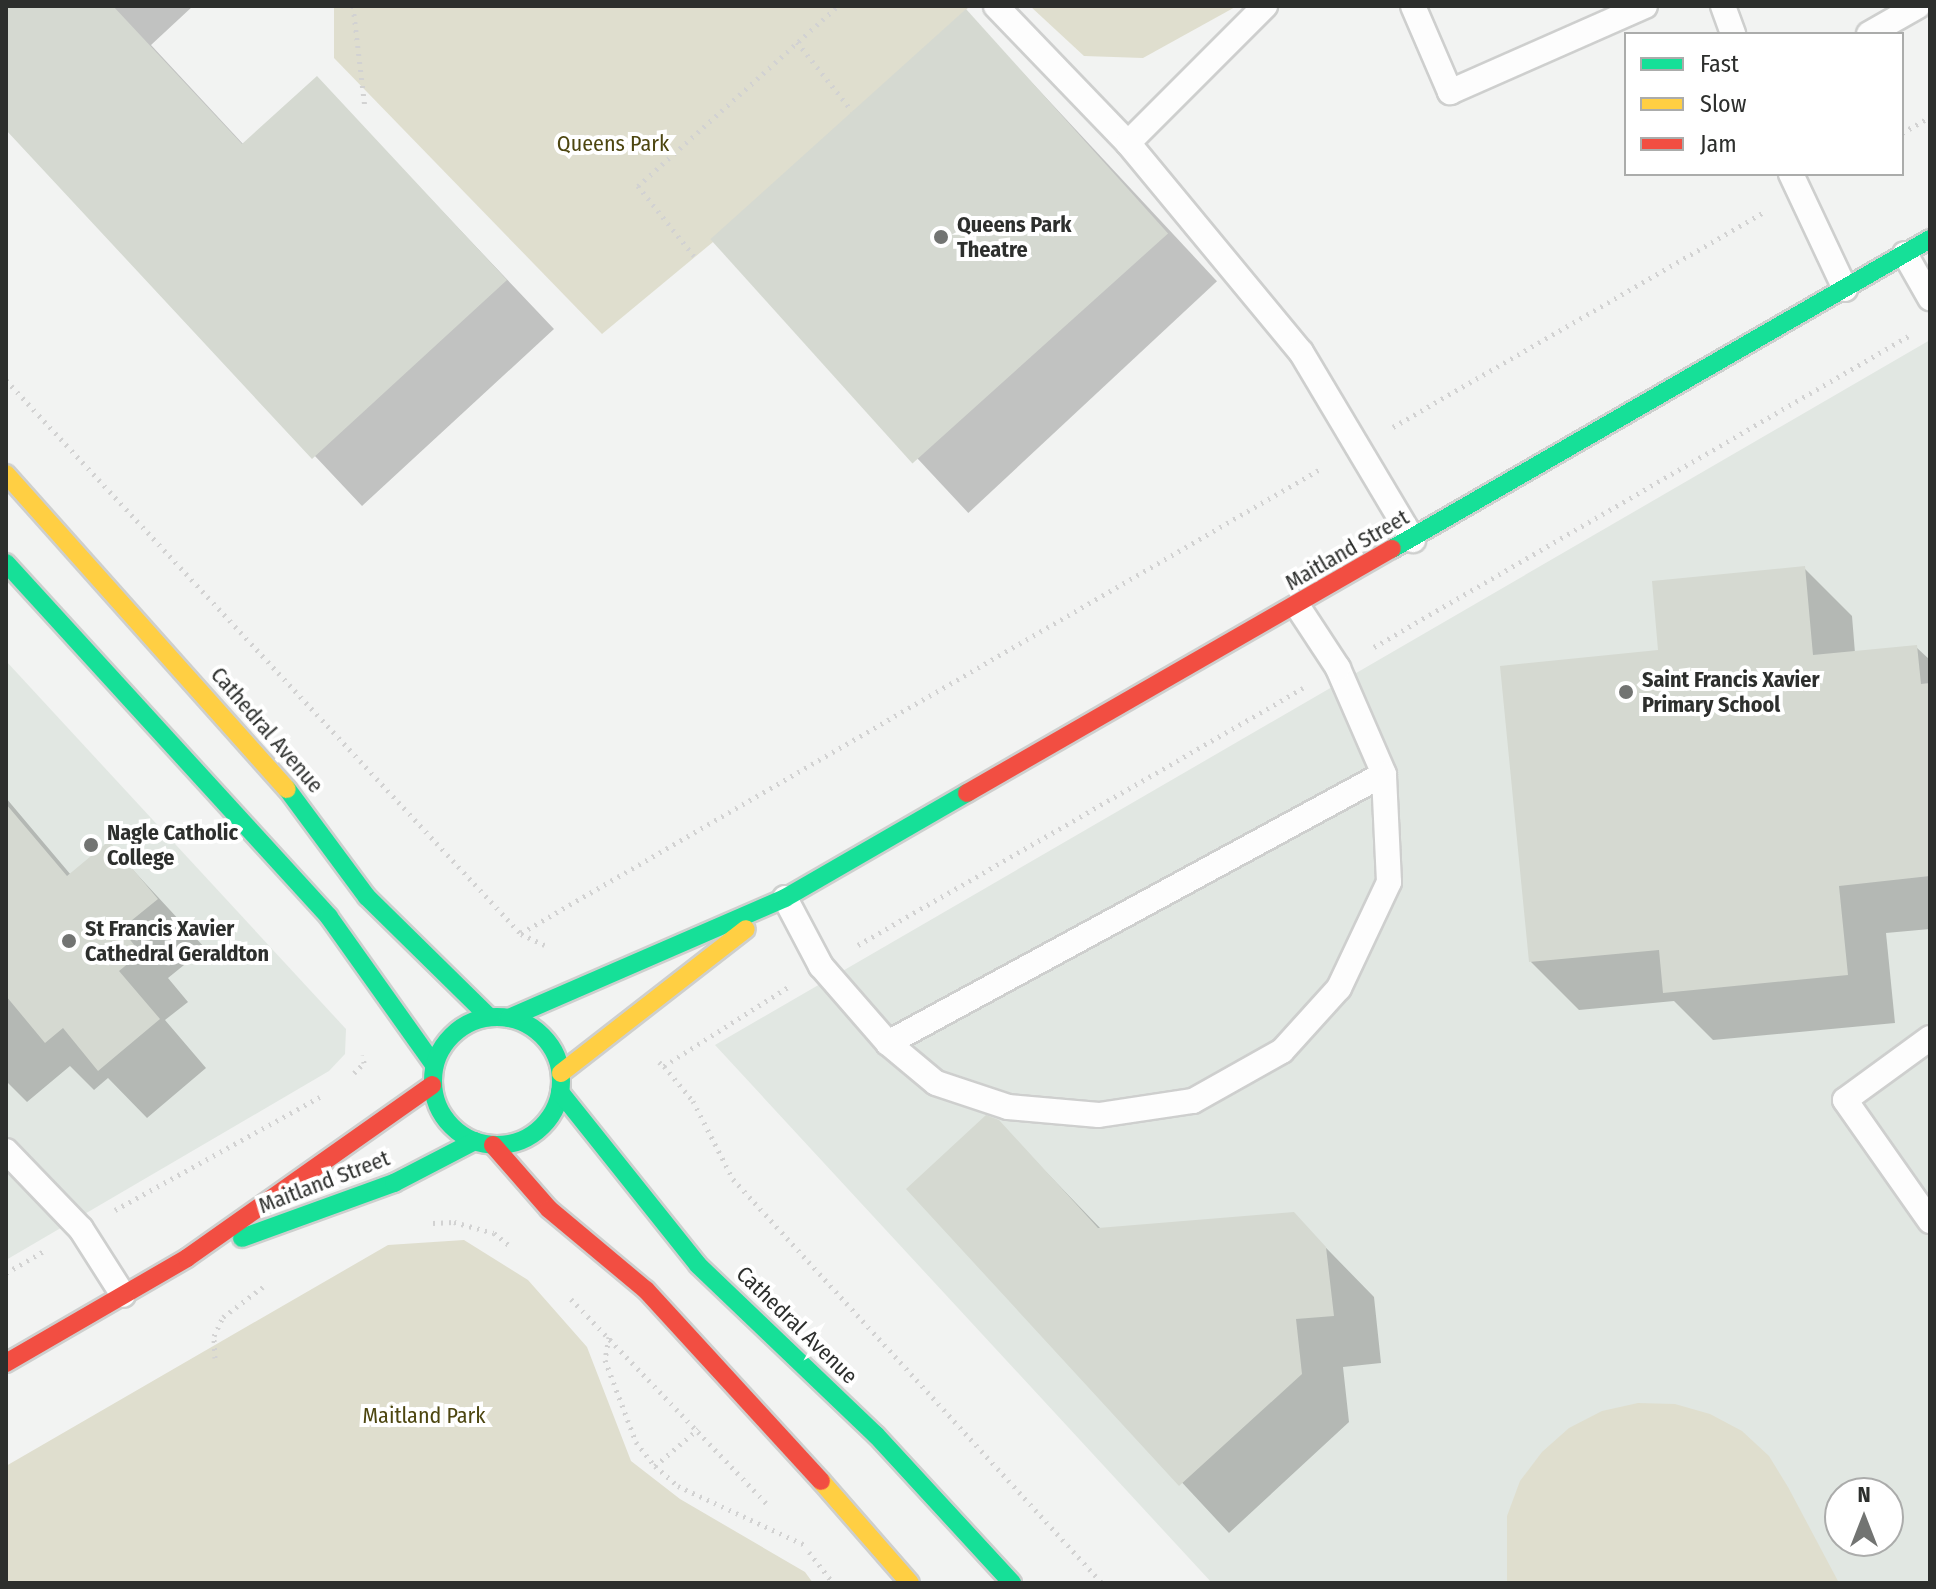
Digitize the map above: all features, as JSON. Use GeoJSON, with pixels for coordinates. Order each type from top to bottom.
{"type":"FeatureCollection","features":[{"type":"Feature","properties":{"kind":"main road","name":"Maitland Street"},"geometry":{"type":"LineString","coordinates":[[509,1018],[785,898],[1298,607],[1930,239]]}},
{"type":"Feature","properties":{"kind":"main road","name":"Cathedral Avenue"},"geometry":{"type":"LineString","coordinates":[[6,474],[260,753],[367,897],[489,1017]]}},
{"type":"Feature","properties":{"kind":"main road"},"geometry":{"type":"LineString","coordinates":[[6,563],[329,917],[434,1065]]}},
{"type":"Feature","properties":{"kind":"main road","name":"Maitland Street"},"geometry":{"type":"LineString","coordinates":[[561,1073],[785,898]]}},
{"type":"Feature","properties":{"kind":"main road"},"geometry":{"type":"LineString","coordinates":[[484,1143],[529,1137],[555,1110],[560,1092],[561,1073],[544,1037],[509,1018],[489,1017],[454,1033],[434,1065],[432,1085],[445,1119],[484,1143],[549,1209],[646,1290],[725,1372],[910,1583]]}},
{"type":"Feature","properties":{"kind":"main road","name":"Maitland Street"},"geometry":{"type":"LineString","coordinates":[[6,1363],[187,1258],[432,1085]]}},
{"type":"Feature","properties":{"kind":"main road","name":"Cathedral Avenue"},"geometry":{"type":"LineString","coordinates":[[560,1092],[698,1265],[876,1435],[1012,1583]]}},
{"type":"Feature","properties":{"kind":"main road","name":"Maitland Street"},"geometry":{"type":"LineString","coordinates":[[187,1258],[394,1183],[484,1143]]}},
{"type":"Feature","properties":{"kind":"lane"},"geometry":{"type":"LineString","coordinates":[[996,6],[1128,143],[1301,352],[1413,540]]}},
{"type":"Feature","properties":{"kind":"lane"},"geometry":{"type":"LineString","coordinates":[[1128,143],[1265,6]]}},
{"type":"Feature","properties":{"kind":"lane"},"geometry":{"type":"LineString","coordinates":[[1413,6],[1450,92],[1645,6]]}},
{"type":"Feature","properties":{"kind":"lane"},"geometry":{"type":"LineString","coordinates":[[1723,6],[1732,32]]}},
{"type":"Feature","properties":{"kind":"lane"},"geometry":{"type":"LineString","coordinates":[[1872,32],[1918,6]]}},
{"type":"Feature","properties":{"kind":"lane"},"geometry":{"type":"LineString","coordinates":[[1795,182],[1845,289]]}},
{"type":"Feature","properties":{"kind":"lane"},"geometry":{"type":"LineString","coordinates":[[1905,254],[1930,298]]}},
{"type":"Feature","properties":{"kind":"lane"},"geometry":{"type":"LineString","coordinates":[[785,898],[821,966],[888,1043],[936,1083],[1008,1107],[1099,1115],[1193,1101],[1282,1051],[1339,988],[1389,882],[1384,774],[1338,668],[1298,607]]}},
{"type":"Feature","properties":{"kind":"lane"},"geometry":{"type":"LineString","coordinates":[[888,1043],[1384,774]]}},
{"type":"Feature","properties":{"kind":"lane"},"geometry":{"type":"LineString","coordinates":[[1930,1038],[1845,1100],[1930,1221]]}},
{"type":"Feature","properties":{"kind":"lane"},"geometry":{"type":"LineString","coordinates":[[6,1151],[81,1229],[123,1295]]}},
{"type":"Feature","properties":{"kind":"path"},"geometry":{"type":"LineString","coordinates":[[353,6],[365,108]]}},
{"type":"Feature","properties":{"kind":"path"},"geometry":{"type":"LineString","coordinates":[[694,256],[638,186],[838,6]]}},
{"type":"Feature","properties":{"kind":"path"},"geometry":{"type":"LineString","coordinates":[[797,42],[852,111]]}},
{"type":"Feature","properties":{"kind":"path"},"geometry":{"type":"LineString","coordinates":[[1904,132],[1930,117]]}},
{"type":"Feature","properties":{"kind":"path"},"geometry":{"type":"LineString","coordinates":[[521,934],[1356,448],[1795,182]]}},
{"type":"Feature","properties":{"kind":"path"},"geometry":{"type":"LineString","coordinates":[[664,1066],[821,966],[1916,331]]}},
{"type":"Feature","properties":{"kind":"path"},"geometry":{"type":"LineString","coordinates":[[6,380],[521,934],[555,950]]}},
{"type":"Feature","properties":{"kind":"path"},"geometry":{"type":"LineString","coordinates":[[344,1084],[364,1063],[361,1047]]}},
{"type":"Feature","properties":{"kind":"path"},"geometry":{"type":"LineString","coordinates":[[650,1054],[693,1101],[733,1179],[1102,1583]]}},
{"type":"Feature","properties":{"kind":"path"},"geometry":{"type":"LineString","coordinates":[[6,1273],[324,1095]]}},
{"type":"Feature","properties":{"kind":"path"},"geometry":{"type":"LineString","coordinates":[[429,1223],[454,1222],[494,1233],[515,1251]]}},
{"type":"Feature","properties":{"kind":"path"},"geometry":{"type":"LineString","coordinates":[[215,1358],[214,1336],[223,1317],[267,1284]]}},
{"type":"Feature","properties":{"kind":"path"},"geometry":{"type":"LineString","coordinates":[[568,1296],[773,1510]]}},
{"type":"Feature","properties":{"kind":"path"},"geometry":{"type":"LineString","coordinates":[[609,1337],[605,1360],[636,1442],[655,1466],[678,1486],[805,1545]]}},
{"type":"Feature","properties":{"kind":"path"},"geometry":{"type":"LineString","coordinates":[[655,1466],[698,1429]]}},
{"type":"Feature","properties":{"kind":"path"},"geometry":{"type":"LineString","coordinates":[[783,1522],[805,1545],[833,1583]]}},
{"type":"Feature","properties":{"kind":"shaded area","name":"Saint Francis Xavier Primary School"},"geometry":{"type":"Polygon","coordinates":[[[1930,340],[1930,1583],[1212,1583],[715,1045],[1930,340]]]}},
{"type":"Feature","properties":{"kind":"shaded area","name":"Nagle Catholic College"},"geometry":{"type":"Polygon","coordinates":[[[6,661],[346,1029],[345,1054],[329,1071],[6,1260],[6,661]]]}},
{"type":"Feature","properties":{"kind":"green space","name":"Queens Park"},"geometry":{"type":"Polygon","coordinates":[[[334,6],[970,6],[713,242],[602,334],[334,58],[334,6]]]}},
{"type":"Feature","properties":{"kind":"green space"},"geometry":{"type":"Polygon","coordinates":[[[1030,6],[1237,6],[1143,58],[1084,56],[1030,6]]]}},
{"type":"Feature","properties":{"kind":"green space","name":"Maitland Park"},"geometry":{"type":"Polygon","coordinates":[[[464,1240],[528,1280],[587,1347],[631,1461],[680,1499],[805,1572],[813,1583],[6,1583],[6,1466],[388,1245],[464,1240]]]}},
{"type":"Feature","properties":{"kind":"green space"},"geometry":{"type":"Polygon","coordinates":[[[1638,1403],[1675,1404],[1710,1414],[1742,1431],[1769,1456],[1839,1583],[1507,1583],[1507,1516],[1520,1481],[1542,1452],[1569,1428],[1602,1411],[1638,1403]]]}},
{"type":"Feature","properties":{"kind":"building"},"geometry":{"type":"Polygon","coordinates":[[[6,6],[113,6],[242,144],[317,76],[507,280],[312,459],[6,130],[6,6]]]}},
{"type":"Feature","properties":{"kind":"building","name":"Queens Park Theatre"},"geometry":{"type":"Polygon","coordinates":[[[966,9],[1168,233],[912,464],[710,239],[966,9]]]}},
{"type":"Feature","properties":{"kind":"building"},"geometry":{"type":"Polygon","coordinates":[[[1805,566],[1813,655],[1917,645],[1921,684],[1930,683],[1930,876],[1839,886],[1848,975],[1663,993],[1659,950],[1529,962],[1500,666],[1658,650],[1652,581],[1805,566]]]}},
{"type":"Feature","properties":{"kind":"building","name":"St Francis Xavier Cathedral Geraldton"},"geometry":{"type":"Polygon","coordinates":[[[6,804],[67,876],[109,841],[158,899],[121,929],[141,953],[119,971],[160,1019],[98,1071],[63,1028],[45,1043],[6,996],[6,804]]]}},
{"type":"Feature","properties":{"kind":"building"},"geometry":{"type":"Polygon","coordinates":[[[986,1115],[999,1120],[1098,1228],[1294,1212],[1326,1247],[1334,1316],[1296,1319],[1302,1374],[1179,1486],[906,1189],[986,1115]]]}},
{"type":"Feature","properties":{"kind":"traffic: fast"},"geometry":{"type":"LineString","coordinates":[[1392,549],[1930,239]]}},
{"type":"Feature","properties":{"kind":"traffic: fast"},"geometry":{"type":"LineString","coordinates":[[6,563],[329,917],[434,1065]]}},
{"type":"Feature","properties":{"kind":"traffic: fast"},"geometry":{"type":"LineString","coordinates":[[287,789],[367,897],[489,1017]]}},
{"type":"Feature","properties":{"kind":"traffic: fast"},"geometry":{"type":"LineString","coordinates":[[509,1018],[785,898],[967,793]]}},
{"type":"Feature","properties":{"kind":"traffic: fast"},"geometry":{"type":"LineString","coordinates":[[497,1017],[521,1022],[542,1036],[556,1057],[561,1081],[556,1105],[542,1126],[521,1140],[497,1145],[473,1140],[452,1126],[438,1105],[433,1081],[438,1057],[452,1036],[473,1022],[497,1017]]}},
{"type":"Feature","properties":{"kind":"traffic: fast"},"geometry":{"type":"LineString","coordinates":[[560,1092],[698,1265],[876,1435],[1012,1583]]}},
{"type":"Feature","properties":{"kind":"traffic: fast"},"geometry":{"type":"LineString","coordinates":[[242,1238],[394,1183],[475,1141]]}},
{"type":"Feature","properties":{"kind":"traffic: slow"},"geometry":{"type":"LineString","coordinates":[[6,474],[287,789]]}},
{"type":"Feature","properties":{"kind":"traffic: slow"},"geometry":{"type":"LineString","coordinates":[[561,1073],[746,929]]}},
{"type":"Feature","properties":{"kind":"traffic: slow"},"geometry":{"type":"LineString","coordinates":[[821,1481],[910,1583]]}},
{"type":"Feature","properties":{"kind":"traffic: jam"},"geometry":{"type":"LineString","coordinates":[[967,793],[1392,549]]}},
{"type":"Feature","properties":{"kind":"traffic: jam"},"geometry":{"type":"LineString","coordinates":[[6,1363],[187,1258],[432,1085]]}},
{"type":"Feature","properties":{"kind":"traffic: jam"},"geometry":{"type":"LineString","coordinates":[[493,1145],[549,1209],[646,1290],[821,1481]]}},
{"type":"Feature","properties":{"kind":"place","name":"Queens Park Theatre"},"geometry":{"type":"Point","coordinates":[941,237]}},
{"type":"Feature","properties":{"kind":"place","name":"Saint Francis Xavier Primary School"},"geometry":{"type":"Point","coordinates":[1626,692]}},
{"type":"Feature","properties":{"kind":"place","name":"Nagle Catholic College"},"geometry":{"type":"Point","coordinates":[91,845]}},
{"type":"Feature","properties":{"kind":"place","name":"St Francis Xavier Cathedral Geraldton"},"geometry":{"type":"Point","coordinates":[69,941]}}]}
